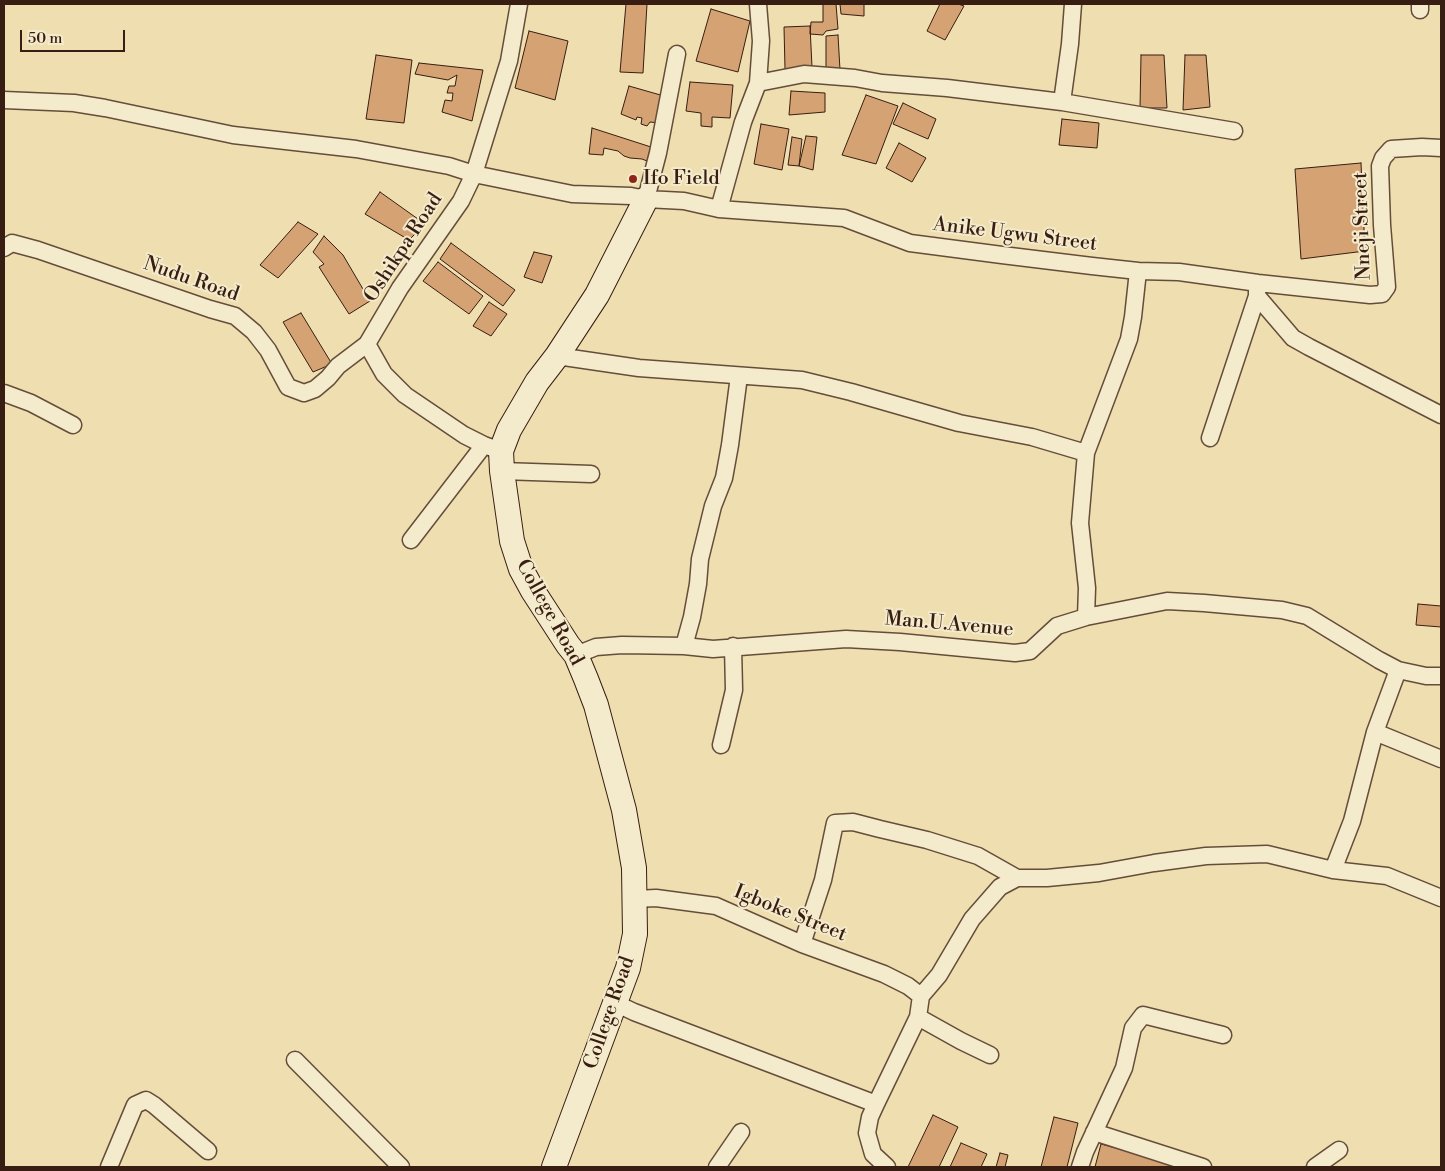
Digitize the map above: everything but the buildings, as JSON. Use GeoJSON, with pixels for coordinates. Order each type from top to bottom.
{"type":"FeatureCollection","features":[{"type":"Feature","properties":{"kind":"main road"},"geometry":{"type":"LineString","coordinates":[[495,456],[537,382],[557,356],[597,295],[646,199]]}},
{"type":"Feature","properties":{"kind":"main road","name":"College Road"},"geometry":{"type":"LineString","coordinates":[[495,456],[512,541],[521,569],[533,591],[576,656],[596,705],[624,810],[634,868],[635,934],[628,968],[554,1167]]}},
{"type":"Feature","properties":{"kind":"street","name":"Oshikpa Road"},"geometry":{"type":"LineString","coordinates":[[367,344],[400,288],[461,201],[474,174],[509,62],[519,4]]}},
{"type":"Feature","properties":{"kind":"street"},"geometry":{"type":"LineString","coordinates":[[719,209],[743,122],[758,84],[761,41],[758,4]]}},
{"type":"Feature","properties":{"kind":"street"},"geometry":{"type":"LineString","coordinates":[[1062,102],[1073,4]]}},
{"type":"Feature","properties":{"kind":"street"},"geometry":{"type":"LineString","coordinates":[[646,199],[658,153],[678,54]]}},
{"type":"Feature","properties":{"kind":"street"},"geometry":{"type":"LineString","coordinates":[[758,84],[804,74],[855,78],[882,83],[947,88],[1062,102],[1234,131]]}},
{"type":"Feature","properties":{"kind":"street","name":"Anike Ugwu Street"},"geometry":{"type":"LineString","coordinates":[[4,100],[74,103],[233,135],[356,149],[449,166],[474,174],[572,194],[631,196],[684,202],[719,209],[844,218],[910,243],[1002,256],[1138,271],[1179,272],[1257,290],[1382,294]]}},
{"type":"Feature","properties":{"kind":"street","name":"Nneji Street"},"geometry":{"type":"LineString","coordinates":[[1382,294],[1387,288],[1380,166],[1383,158],[1390,150],[1422,147],[1441,148]]}},
{"type":"Feature","properties":{"kind":"street","name":"Nudu Road"},"geometry":{"type":"LineString","coordinates":[[7,244],[38,250],[210,309],[236,316],[254,332],[268,350],[288,386],[304,393],[315,389],[338,366],[367,344]]}},
{"type":"Feature","properties":{"kind":"street"},"geometry":{"type":"LineString","coordinates":[[1086,617],[1087,588],[1080,523],[1086,453],[1129,339],[1138,271]]}},
{"type":"Feature","properties":{"kind":"street"},"geometry":{"type":"LineString","coordinates":[[1257,290],[1292,338],[1441,415]]}},
{"type":"Feature","properties":{"kind":"street"},"geometry":{"type":"LineString","coordinates":[[1210,438],[1257,290]]}},
{"type":"Feature","properties":{"kind":"street"},"geometry":{"type":"LineString","coordinates":[[367,344],[384,374],[405,395],[495,456],[591,474]]}},
{"type":"Feature","properties":{"kind":"street"},"geometry":{"type":"LineString","coordinates":[[557,356],[639,368],[802,380],[959,423],[1032,437],[1086,453]]}},
{"type":"Feature","properties":{"kind":"street"},"geometry":{"type":"LineString","coordinates":[[684,646],[692,617],[700,559],[713,506],[724,478],[739,376]]}},
{"type":"Feature","properties":{"kind":"street"},"geometry":{"type":"LineString","coordinates":[[4,393],[31,403],[73,425]]}},
{"type":"Feature","properties":{"kind":"street"},"geometry":{"type":"LineString","coordinates":[[412,540],[495,456]]}},
{"type":"Feature","properties":{"kind":"street","name":"Man.U.Avenue"},"geometry":{"type":"LineString","coordinates":[[576,656],[596,647],[622,645],[684,646],[713,649],[846,639],[1015,653],[1030,652],[1057,626],[1086,617],[1167,601],[1282,610],[1307,616],[1398,670],[1426,676],[1441,676]]}},
{"type":"Feature","properties":{"kind":"street"},"geometry":{"type":"LineString","coordinates":[[721,744],[734,690],[734,646]]}},
{"type":"Feature","properties":{"kind":"street"},"geometry":{"type":"LineString","coordinates":[[1333,870],[1352,821],[1375,732],[1398,670]]}},
{"type":"Feature","properties":{"kind":"street"},"geometry":{"type":"LineString","coordinates":[[1375,732],[1441,758]]}},
{"type":"Feature","properties":{"kind":"street"},"geometry":{"type":"LineString","coordinates":[[802,944],[823,880],[835,823],[853,822],[927,840],[978,856],[1017,878]]}},
{"type":"Feature","properties":{"kind":"street"},"geometry":{"type":"LineString","coordinates":[[887,1167],[873,1154],[867,1133],[870,1117],[918,1018],[921,996],[939,975],[972,919],[1000,887],[1017,878],[1047,878],[1099,873],[1206,856],[1267,854],[1333,870],[1387,876],[1441,898]]}},
{"type":"Feature","properties":{"kind":"street","name":"Igboke Street"},"geometry":{"type":"LineString","coordinates":[[635,898],[656,898],[716,906],[802,944],[884,974],[908,986],[921,996]]}},
{"type":"Feature","properties":{"kind":"street"},"geometry":{"type":"LineString","coordinates":[[615,1003],[634,1012],[876,1104]]}},
{"type":"Feature","properties":{"kind":"street"},"geometry":{"type":"LineString","coordinates":[[1080,1167],[1085,1152],[1124,1068],[1133,1028],[1143,1015],[1222,1035]]}},
{"type":"Feature","properties":{"kind":"street"},"geometry":{"type":"LineString","coordinates":[[918,1018],[990,1056]]}},
{"type":"Feature","properties":{"kind":"street"},"geometry":{"type":"LineString","coordinates":[[295,1060],[401,1167]]}},
{"type":"Feature","properties":{"kind":"street"},"geometry":{"type":"LineString","coordinates":[[109,1167],[134,1105],[146,1100],[208,1151]]}},
{"type":"Feature","properties":{"kind":"street"},"geometry":{"type":"LineString","coordinates":[[717,1167],[742,1132]]}},
{"type":"Feature","properties":{"kind":"street"},"geometry":{"type":"LineString","coordinates":[[1094,1132],[1203,1167]]}},
{"type":"Feature","properties":{"kind":"street"},"geometry":{"type":"LineString","coordinates":[[1316,1167],[1340,1150]]}},
{"type":"Feature","properties":{"kind":"place","name":"Ifo Field"},"geometry":{"type":"Point","coordinates":[633,179]}}]}
